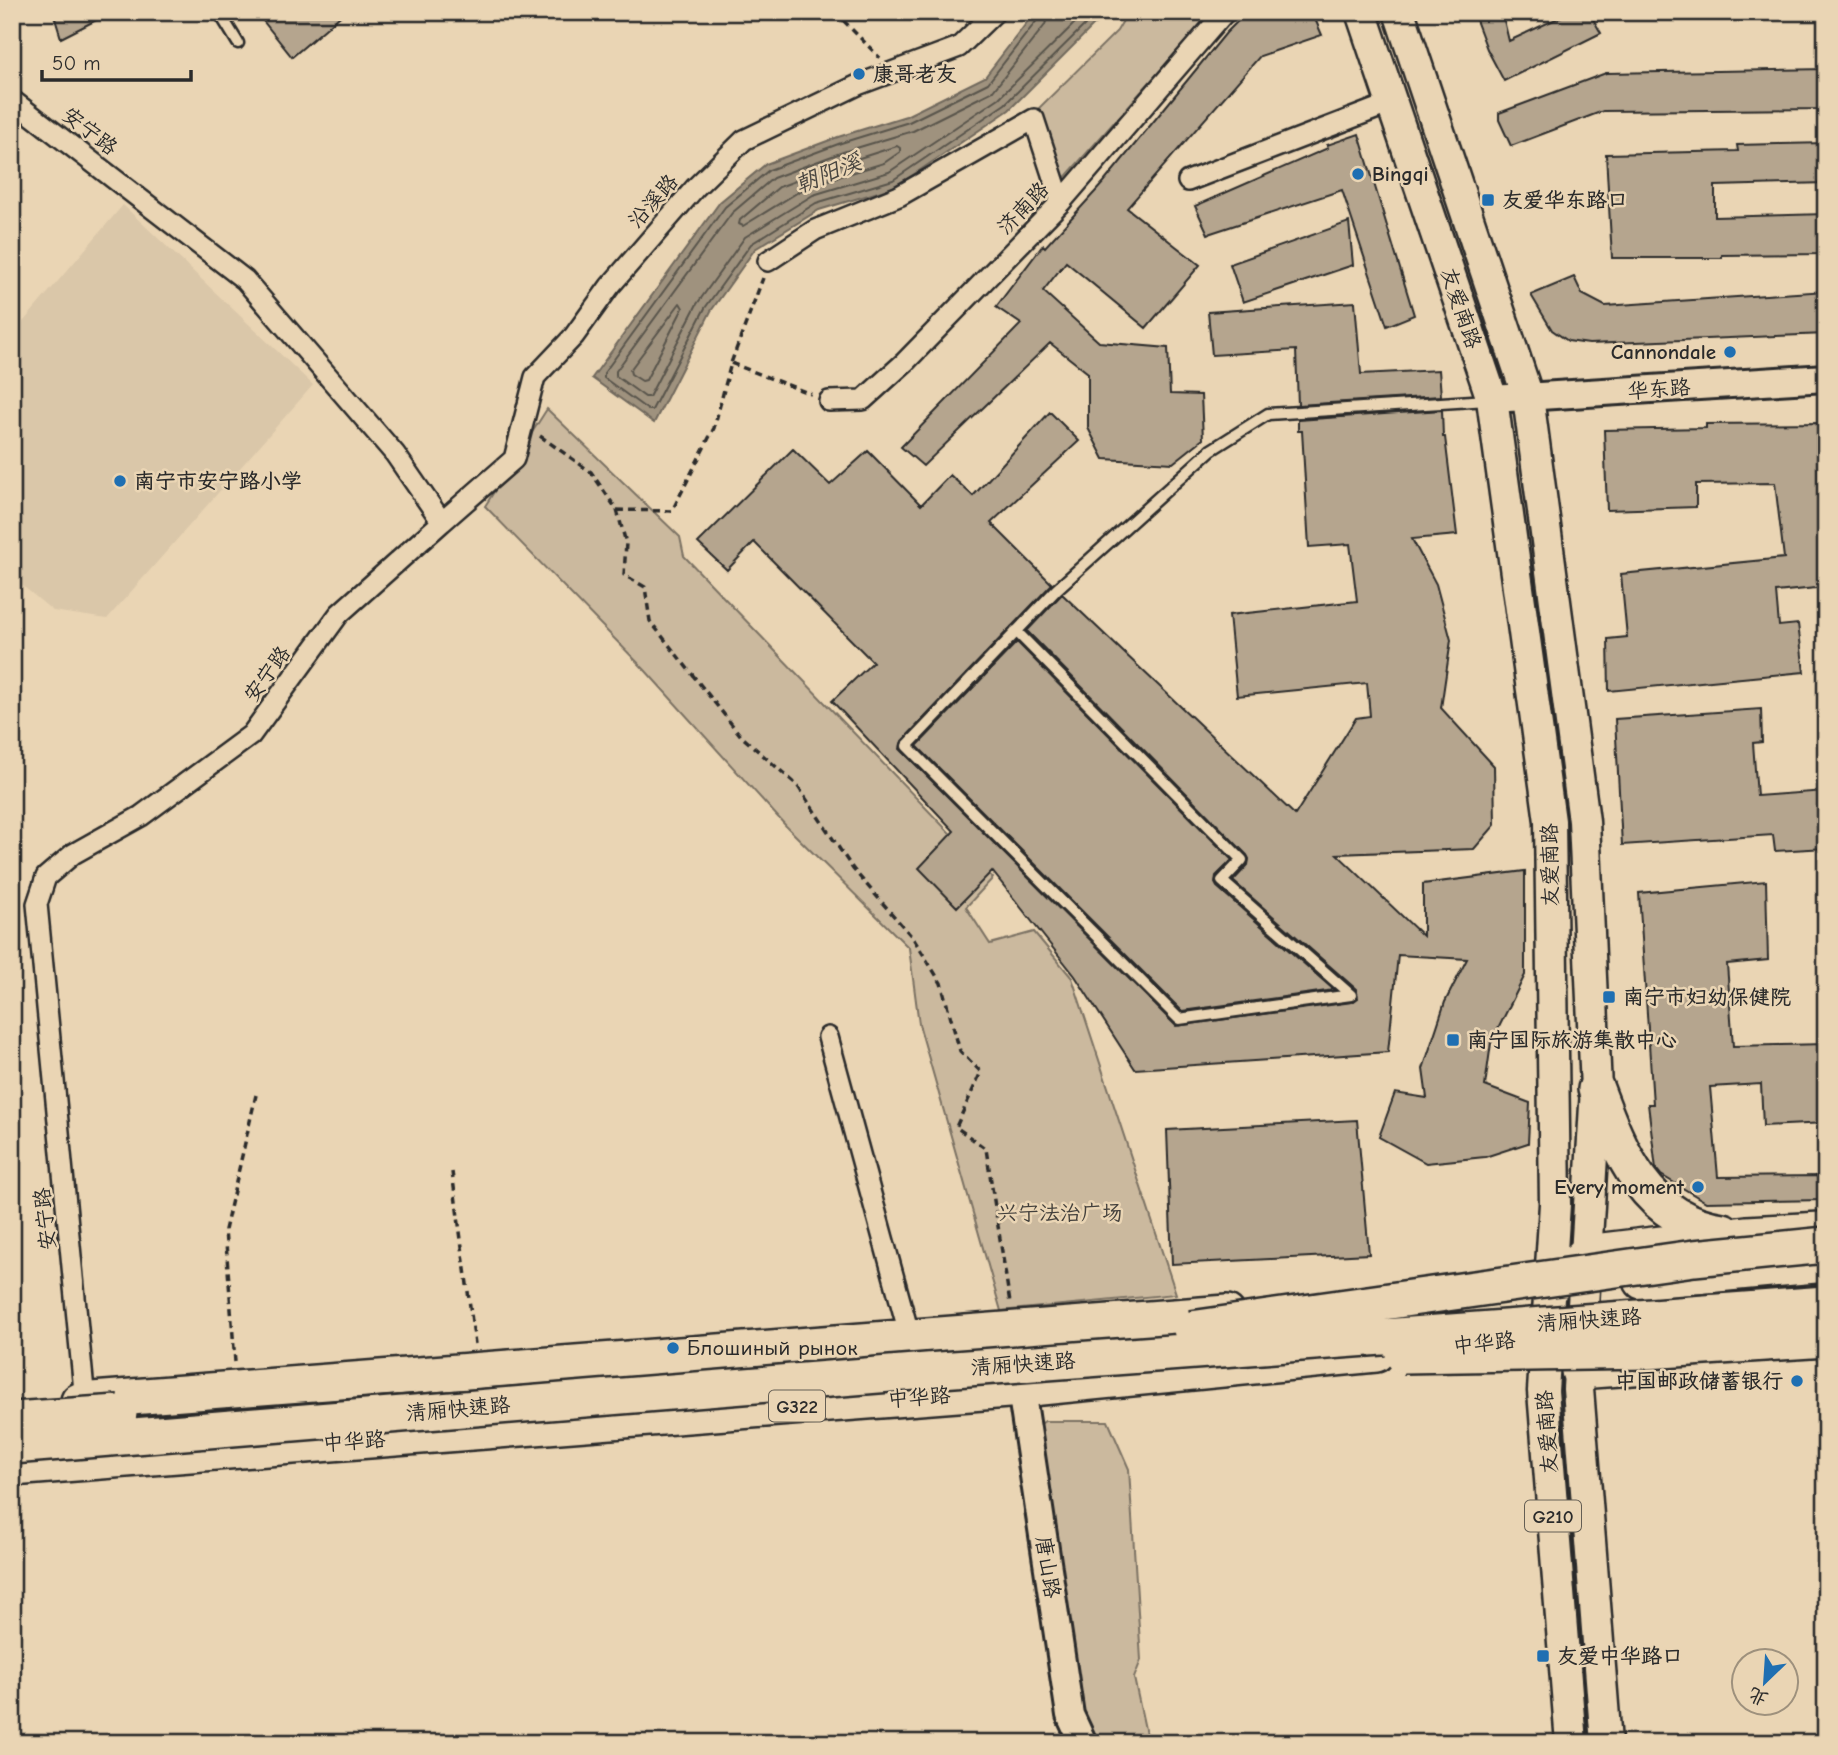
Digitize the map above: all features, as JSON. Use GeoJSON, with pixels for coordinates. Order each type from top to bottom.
{"type":"FeatureCollection","features":[{"type":"Feature","properties":{"kind":"highway"},"geometry":{"type":"LineString","coordinates":[[1596,1089],[1616,1142],[1637,1178],[1672,1215],[1710,1229],[1747,1234]]}},
{"type":"Feature","properties":{"kind":"highway"},"geometry":{"type":"LineString","coordinates":[[12,1406],[1549,1289],[1586,1270],[1747,1234],[1826,1230]]}},
{"type":"Feature","properties":{"kind":"highway"},"geometry":{"type":"LineString","coordinates":[[1172,1342],[1694,1258],[1826,1245]]}},
{"type":"Feature","properties":{"kind":"highway"},"geometry":{"type":"LineString","coordinates":[[1586,1270],[1826,1264]]}},
{"type":"Feature","properties":{"kind":"highway","name":"清厢快速路"},"geometry":{"type":"LineString","coordinates":[[12,1446],[1172,1342],[1321,1322],[1826,1280]]}},
{"type":"Feature","properties":{"kind":"highway","name":"清厢快速路"},"geometry":{"type":"LineString","coordinates":[[12,1420],[1172,1342],[1826,1304]]}},
{"type":"Feature","properties":{"kind":"highway","name":"中华路"},"geometry":{"type":"LineString","coordinates":[[12,1468],[1021,1389],[1582,1333],[1826,1322]]}},
{"type":"Feature","properties":{"kind":"highway"},"geometry":{"type":"LineString","coordinates":[[1172,1342],[1468,1356],[1647,1351],[1826,1339]]}},
{"type":"Feature","properties":{"kind":"highway"},"geometry":{"type":"LineString","coordinates":[[1579,1371],[1826,1353]]}},
{"type":"Feature","properties":{"kind":"main road","name":"友爱南路"},"geometry":{"type":"LineString","coordinates":[[1361,12],[1492,399],[1550,821],[1555,1204],[1543,1391],[1571,1743]]}},
{"type":"Feature","properties":{"kind":"main road","name":"友爱南路"},"geometry":{"type":"LineString","coordinates":[[1399,12],[1528,397],[1584,821],[1596,1089],[1578,1389],[1606,1743]]}},
{"type":"Feature","properties":{"kind":"street","name":"沿溪路"},"geometry":{"type":"LineString","coordinates":[[442,522],[514,459],[535,377],[574,336],[610,286],[695,188],[744,140],[860,84],[958,47],[995,12]]}},
{"type":"Feature","properties":{"kind":"street","name":"济南路"},"geometry":{"type":"LineString","coordinates":[[830,401],[863,400],[905,362],[1061,202],[1225,12]]}},
{"type":"Feature","properties":{"kind":"street","name":"安宁路"},"geometry":{"type":"LineString","coordinates":[[12,100],[245,280],[395,454],[442,522],[339,614],[251,735],[141,816],[73,854],[46,877],[37,904],[85,1401]]}},
{"type":"Feature","properties":{"kind":"street"},"geometry":{"type":"LineString","coordinates":[[1188,181],[1391,103]]}},
{"type":"Feature","properties":{"kind":"street"},"geometry":{"type":"LineString","coordinates":[[768,261],[815,230],[899,196],[1034,119],[1061,202]]}},
{"type":"Feature","properties":{"kind":"street","name":"华东路"},"geometry":{"type":"LineString","coordinates":[[1492,399],[1826,378]]}},
{"type":"Feature","properties":{"kind":"street"},"geometry":{"type":"LineString","coordinates":[[828,1037],[910,1337]]}},
{"type":"Feature","properties":{"kind":"street","name":"唐山路"},"geometry":{"type":"LineString","coordinates":[[1021,1389],[1070,1715],[1083,1743]]}},
{"type":"Feature","properties":{"kind":"lane"},"geometry":{"type":"LineString","coordinates":[[219,12],[238,44]]}},
{"type":"Feature","properties":{"kind":"lane"},"geometry":{"type":"LineString","coordinates":[[1016,631],[1242,860],[1222,881],[1351,995],[1179,1018],[907,746],[1016,631],[1057,589],[1211,450],[1268,414],[1492,399]]}},
{"type":"Feature","properties":{"kind":"path"},"geometry":{"type":"LineString","coordinates":[[835,12],[893,72]]}},
{"type":"Feature","properties":{"kind":"path"},"geometry":{"type":"LineString","coordinates":[[617,510],[672,511],[713,428],[731,363],[768,261]]}},
{"type":"Feature","properties":{"kind":"path"},"geometry":{"type":"LineString","coordinates":[[731,363],[830,401]]}},
{"type":"Feature","properties":{"kind":"path"},"geometry":{"type":"LineString","coordinates":[[522,424],[591,472],[617,510],[626,543],[624,575],[645,587],[650,621],[741,736],[797,785],[853,869],[913,938],[941,984],[960,1051],[981,1072],[956,1127],[986,1149],[1014,1329]]}},
{"type":"Feature","properties":{"kind":"path"},"geometry":{"type":"LineString","coordinates":[[237,1389],[225,1230],[256,1095]]}},
{"type":"Feature","properties":{"kind":"path"},"geometry":{"type":"LineString","coordinates":[[452,1172],[478,1371]]}},
{"type":"Feature","properties":{"kind":"shaded area","name":"南宁市安宁路小学"},"geometry":{"type":"Polygon","coordinates":[[[123,205],[313,385],[107,619],[53,611],[12,577],[12,335],[123,205]]]}},
{"type":"Feature","properties":{"kind":"green space"},"geometry":{"type":"Polygon","coordinates":[[[1128,12],[1212,12],[1053,191],[1033,114],[1117,31],[1128,12]]]}},
{"type":"Feature","properties":{"kind":"green space","name":"兴宁法治广场"},"geometry":{"type":"Polygon","coordinates":[[[547,409],[680,537],[684,556],[993,878],[966,907],[990,944],[1034,932],[1072,978],[1176,1294],[1001,1311],[919,1024],[909,948],[786,826],[645,670],[485,506],[547,409]]]}},
{"type":"Feature","properties":{"kind":"green space"},"geometry":{"type":"Polygon","coordinates":[[[1045,1421],[1108,1421],[1129,1469],[1141,1660],[1134,1678],[1148,1743],[1070,1743],[1036,1427],[1045,1421]]]}},
{"type":"Feature","properties":{"kind":"water","name":"朝阳溪"},"geometry":{"type":"Polygon","coordinates":[[[1035,12],[1107,12],[1009,110],[895,187],[819,210],[755,249],[711,311],[654,423],[592,378],[720,202],[766,164],[838,137],[906,116],[985,77],[1035,12]]]}},
{"type":"Feature","properties":{"kind":"building"},"geometry":{"type":"Polygon","coordinates":[[[53,12],[112,12],[61,38],[53,12]]]}},
{"type":"Feature","properties":{"kind":"building"},"geometry":{"type":"Polygon","coordinates":[[[256,12],[345,12],[292,57],[256,12]]]}},
{"type":"Feature","properties":{"kind":"building"},"geometry":{"type":"Polygon","coordinates":[[[1247,12],[1312,12],[1322,35],[1260,56],[1127,208],[1200,265],[1146,328],[1066,262],[1043,291],[1099,342],[1168,348],[1170,394],[1201,395],[1203,439],[1173,463],[1104,459],[1088,428],[1088,373],[1050,343],[923,466],[901,447],[1021,324],[996,307],[1043,245],[1045,247],[1104,182],[1226,33],[1247,12]]]}},
{"type":"Feature","properties":{"kind":"building"},"geometry":{"type":"Polygon","coordinates":[[[1473,12],[1502,12],[1509,41],[1571,12],[1589,12],[1601,33],[1504,81],[1487,49],[1473,12]]]}},
{"type":"Feature","properties":{"kind":"building"},"geometry":{"type":"Polygon","coordinates":[[[1826,69],[1826,109],[1603,111],[1511,146],[1499,120],[1499,113],[1606,73],[1826,69]]]}},
{"type":"Feature","properties":{"kind":"building"},"geometry":{"type":"Polygon","coordinates":[[[1359,134],[1414,315],[1387,326],[1342,190],[1208,234],[1195,206],[1328,148],[1327,145],[1359,134]]]}},
{"type":"Feature","properties":{"kind":"building"},"geometry":{"type":"Polygon","coordinates":[[[1826,143],[1826,183],[1715,186],[1715,217],[1826,214],[1826,254],[1612,258],[1606,154],[1738,151],[1737,145],[1826,143]]]}},
{"type":"Feature","properties":{"kind":"building"},"geometry":{"type":"Polygon","coordinates":[[[1349,222],[1353,265],[1243,302],[1230,264],[1349,222]]]}},
{"type":"Feature","properties":{"kind":"building"},"geometry":{"type":"Polygon","coordinates":[[[1574,277],[1582,294],[1605,306],[1826,291],[1826,334],[1589,344],[1568,341],[1552,330],[1531,295],[1574,277]]]}},
{"type":"Feature","properties":{"kind":"building"},"geometry":{"type":"Polygon","coordinates":[[[1355,302],[1361,374],[1439,370],[1441,396],[1298,405],[1296,350],[1212,355],[1208,312],[1355,302]]]}},
{"type":"Feature","properties":{"kind":"building"},"geometry":{"type":"Polygon","coordinates":[[[1442,410],[1443,437],[1457,535],[1412,539],[1436,584],[1451,640],[1441,708],[1494,766],[1495,825],[1474,849],[1337,854],[1423,936],[1423,884],[1525,871],[1525,975],[1491,1043],[1485,1086],[1530,1103],[1528,1143],[1485,1157],[1426,1163],[1379,1137],[1395,1093],[1427,1098],[1423,1069],[1445,1002],[1467,959],[1398,955],[1388,1052],[1135,1069],[1075,976],[992,871],[957,907],[919,868],[954,831],[832,701],[873,662],[754,542],[727,570],[698,543],[793,449],[830,485],[868,451],[921,505],[950,475],[973,496],[1050,412],[1079,441],[991,523],[1052,584],[902,741],[900,749],[1176,1026],[1352,1002],[1358,998],[1356,989],[1233,881],[1248,865],[1247,855],[1027,631],[1062,594],[1295,815],[1356,718],[1370,716],[1367,683],[1237,696],[1229,615],[1357,601],[1350,544],[1309,547],[1302,431],[1298,431],[1298,420],[1442,410]]]}},
{"type":"Feature","properties":{"kind":"building"},"geometry":{"type":"Polygon","coordinates":[[[1826,423],[1826,587],[1776,592],[1779,626],[1798,624],[1804,672],[1609,691],[1608,639],[1627,637],[1621,574],[1784,558],[1775,483],[1696,484],[1696,507],[1607,510],[1604,430],[1706,428],[1706,424],[1826,423]]]}},
{"type":"Feature","properties":{"kind":"building"},"geometry":{"type":"Polygon","coordinates":[[[1017,642],[1232,860],[1216,876],[1217,887],[1334,990],[1182,1011],[917,746],[1017,642]]]}},
{"type":"Feature","properties":{"kind":"building"},"geometry":{"type":"Polygon","coordinates":[[[1761,709],[1762,742],[1753,743],[1757,796],[1826,791],[1826,848],[1775,851],[1773,835],[1622,845],[1615,719],[1761,709]]]}},
{"type":"Feature","properties":{"kind":"building"},"geometry":{"type":"Polygon","coordinates":[[[1766,881],[1768,960],[1727,964],[1733,1046],[1826,1044],[1826,1123],[1763,1126],[1761,1084],[1710,1087],[1718,1177],[1821,1176],[1823,1200],[1706,1202],[1661,1175],[1656,1169],[1648,1104],[1653,1104],[1639,893],[1766,881]]]}},
{"type":"Feature","properties":{"kind":"building"},"geometry":{"type":"Polygon","coordinates":[[[1357,1120],[1369,1254],[1172,1264],[1167,1130],[1357,1120]]]}},
{"type":"Feature","properties":{"kind":"place","name":"康哥老友"},"geometry":{"type":"Point","coordinates":[859,74]}},
{"type":"Feature","properties":{"kind":"place","name":"Bingqi"},"geometry":{"type":"Point","coordinates":[1358,174]}},
{"type":"Feature","properties":{"kind":"place","name":"友爱华东路口"},"geometry":{"type":"Point","coordinates":[1488,200]}},
{"type":"Feature","properties":{"kind":"place","name":"Cannondale"},"geometry":{"type":"Point","coordinates":[1730,352]}},
{"type":"Feature","properties":{"kind":"place","name":"南宁市安宁路小学"},"geometry":{"type":"Point","coordinates":[120,481]}},
{"type":"Feature","properties":{"kind":"place","name":"南宁市妇幼保健院"},"geometry":{"type":"Point","coordinates":[1609,997]}},
{"type":"Feature","properties":{"kind":"place","name":"南宁国际旅游集散中心"},"geometry":{"type":"Point","coordinates":[1453,1040]}},
{"type":"Feature","properties":{"kind":"place","name":"Every moment"},"geometry":{"type":"Point","coordinates":[1698,1187]}},
{"type":"Feature","properties":{"kind":"place","name":"Блошиный рынок"},"geometry":{"type":"Point","coordinates":[673,1348]}},
{"type":"Feature","properties":{"kind":"place","name":"中国邮政储蓄银行"},"geometry":{"type":"Point","coordinates":[1797,1381]}},
{"type":"Feature","properties":{"kind":"place","name":"友爱中华路口"},"geometry":{"type":"Point","coordinates":[1543,1656]}}]}
